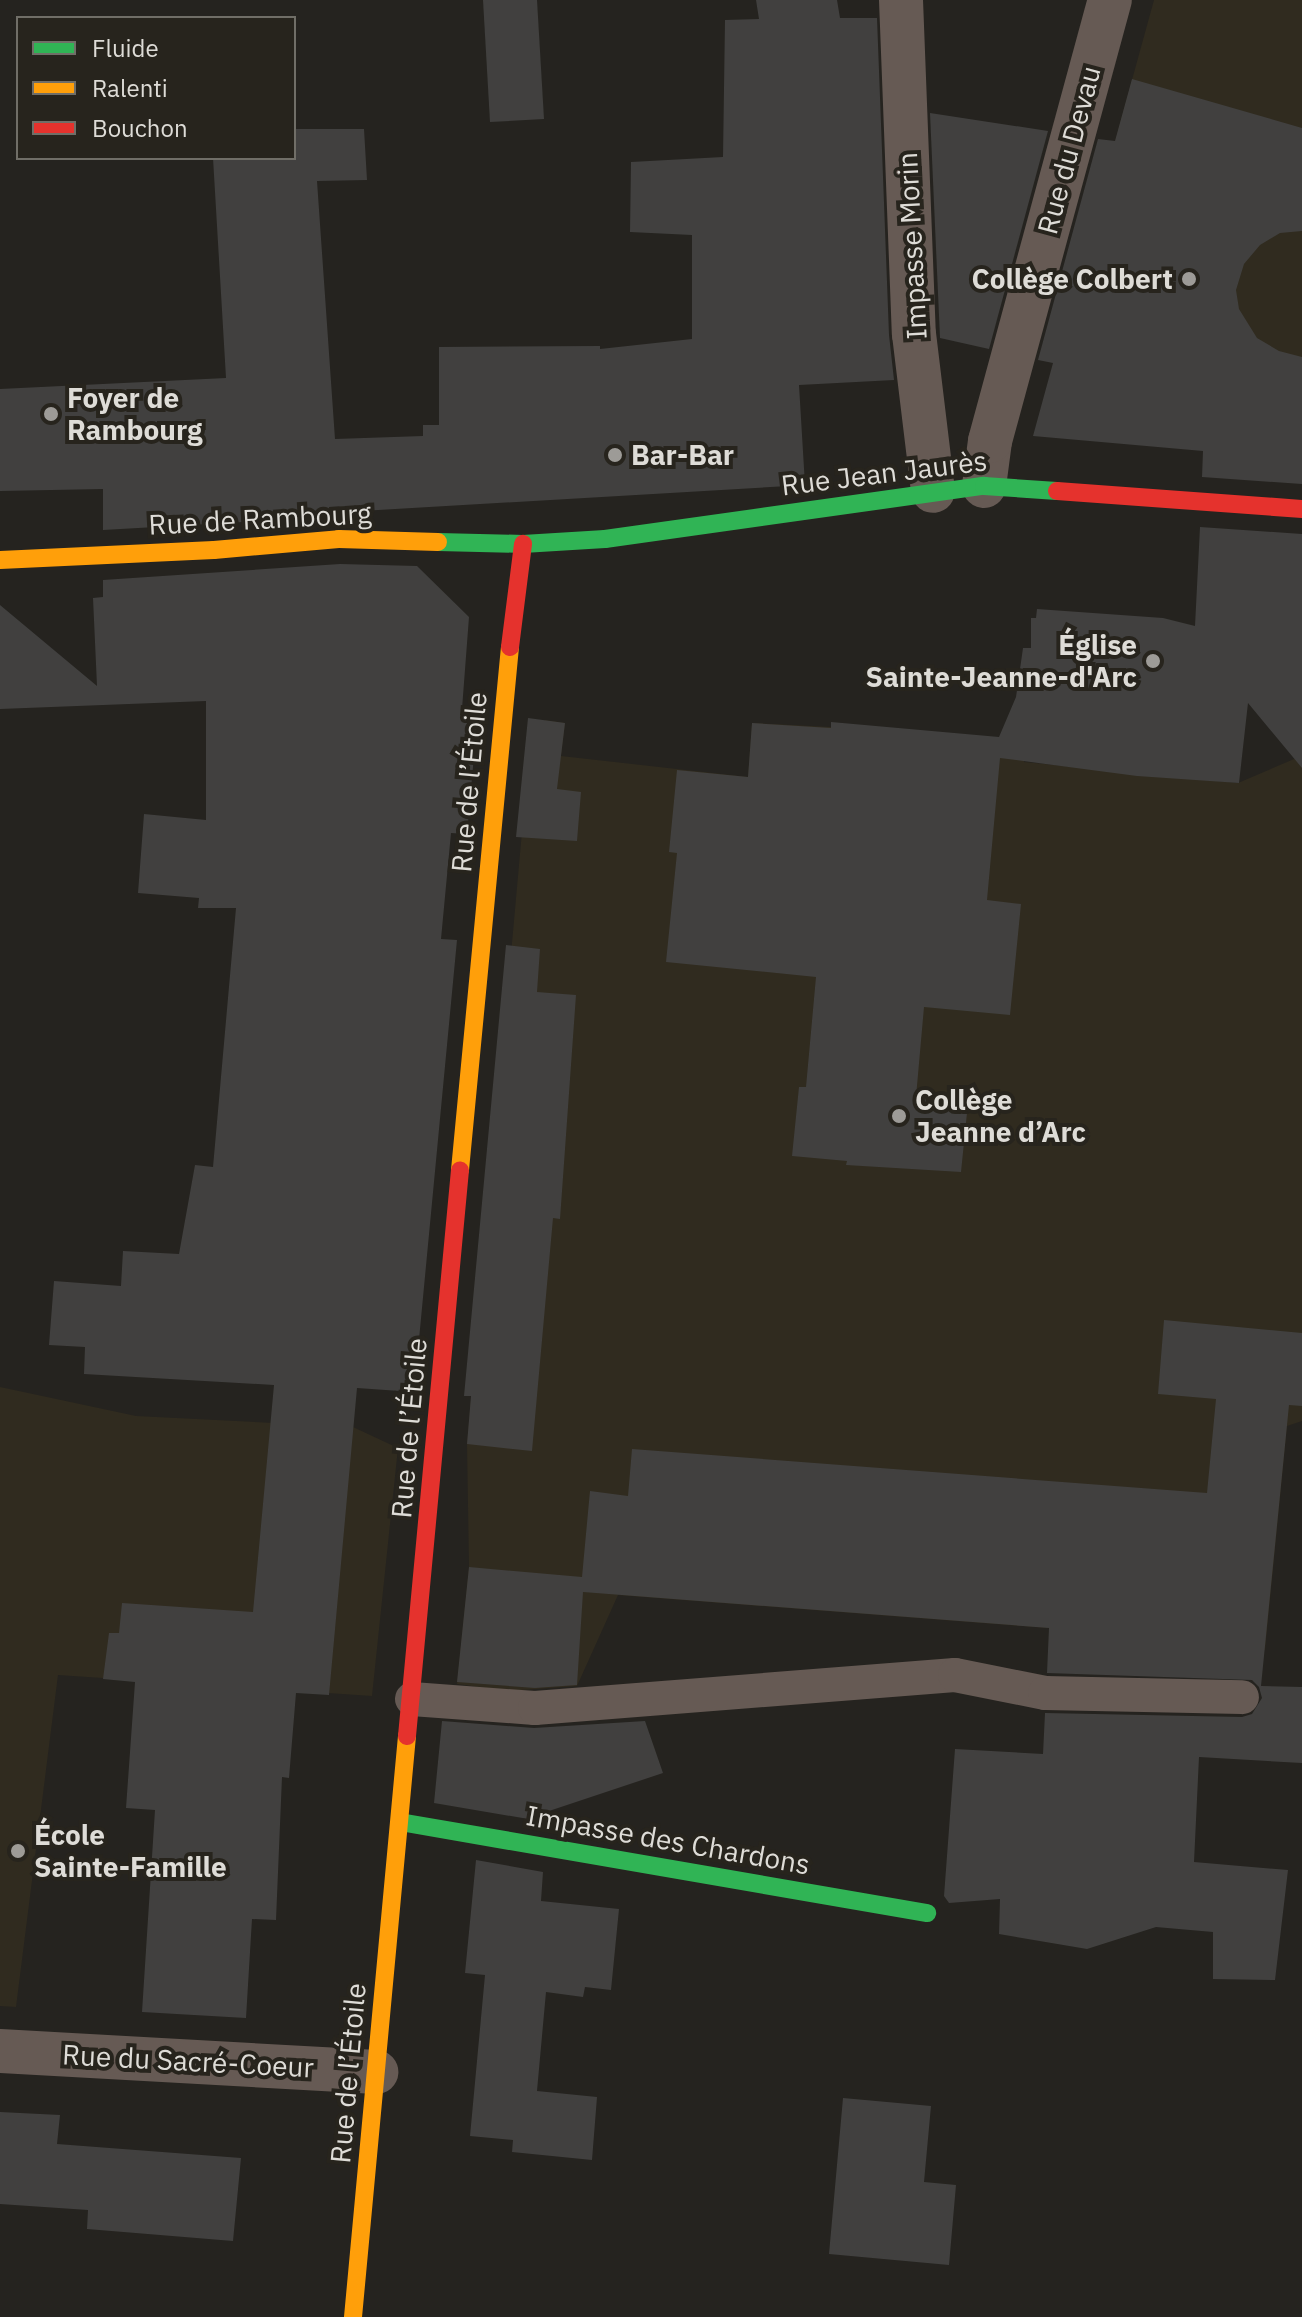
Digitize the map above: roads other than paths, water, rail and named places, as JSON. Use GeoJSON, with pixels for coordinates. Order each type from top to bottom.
{"type":"FeatureCollection","features":[{"type":"Feature","properties":{"kind":"street","name":"Impasse Morin"},"geometry":{"type":"LineString","coordinates":[[901,0],[914,334],[933,491]]}},
{"type":"Feature","properties":{"kind":"street","name":"Rue du Devau"},"geometry":{"type":"LineString","coordinates":[[984,486],[990,441],[1110,0]]}},
{"type":"Feature","properties":{"kind":"street","name":"Rue Jean Jaurès"},"geometry":{"type":"LineString","coordinates":[[523,544],[605,539],[984,486],[1302,509]]}},
{"type":"Feature","properties":{"kind":"street","name":"Rue de Rambourg"},"geometry":{"type":"LineString","coordinates":[[0,560],[214,550],[339,539],[523,544]]}},
{"type":"Feature","properties":{"kind":"street","name":"Rue de l’Étoile"},"geometry":{"type":"LineString","coordinates":[[353,2317],[505,696],[523,544]]}},
{"type":"Feature","properties":{"kind":"street","name":"Impasse des Chardons"},"geometry":{"type":"LineString","coordinates":[[400,1822],[927,1913]]}},
{"type":"Feature","properties":{"kind":"street","name":"Rue du Sacré-Coeur"},"geometry":{"type":"LineString","coordinates":[[0,2051],[376,2072]]}},
{"type":"Feature","properties":{"kind":"lane"},"geometry":{"type":"LineString","coordinates":[[412,1699],[535,1708],[955,1675],[1045,1693],[1242,1697]]}},
{"type":"Feature","properties":{"kind":"place","name":"Collège Colbert"},"geometry":{"type":"Point","coordinates":[1189,279]}},
{"type":"Feature","properties":{"kind":"place","name":"Foyer de Rambourg"},"geometry":{"type":"Point","coordinates":[51,414]}},
{"type":"Feature","properties":{"kind":"place","name":"Bar-Bar"},"geometry":{"type":"Point","coordinates":[615,455]}},
{"type":"Feature","properties":{"kind":"place","name":"Église Sainte-Jeanne-d'Arc"},"geometry":{"type":"Point","coordinates":[1153,661]}},
{"type":"Feature","properties":{"kind":"place","name":"Collège Jeanne d’Arc"},"geometry":{"type":"Point","coordinates":[899,1116]}},
{"type":"Feature","properties":{"kind":"place","name":"École Sainte-Famille"},"geometry":{"type":"Point","coordinates":[18,1851]}}]}
